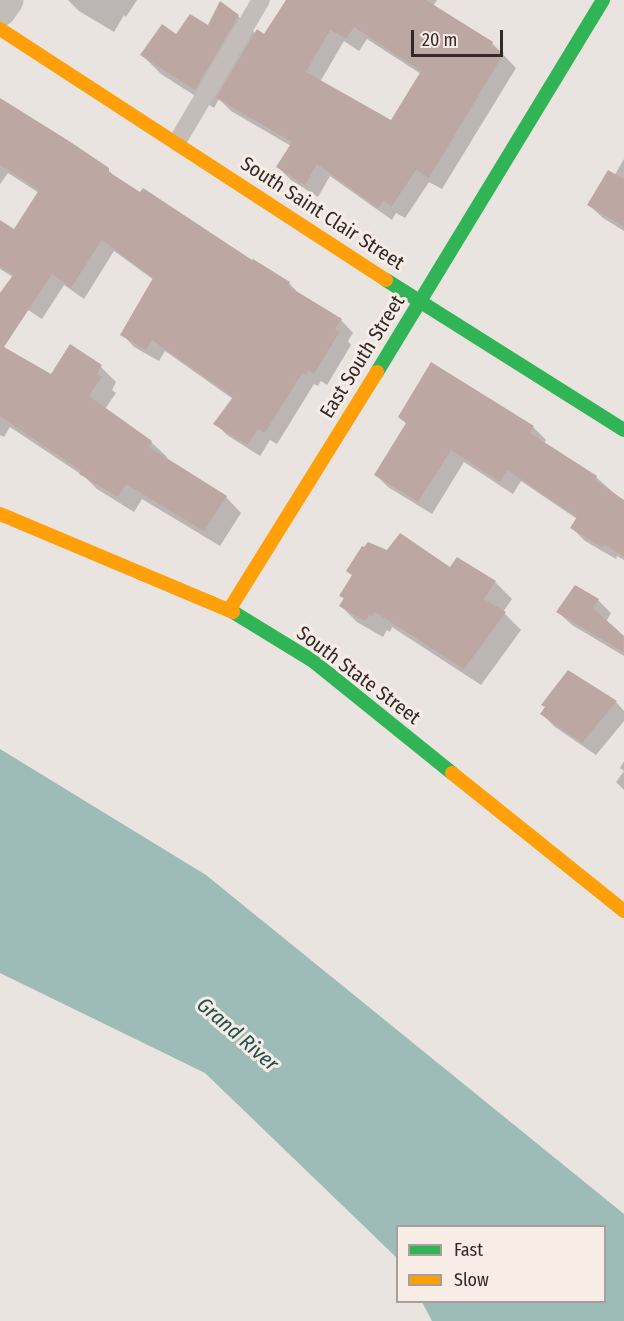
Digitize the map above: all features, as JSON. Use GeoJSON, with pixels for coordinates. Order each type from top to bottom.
{"type":"FeatureCollection","features":[{"type":"Feature","properties":{"kind":"street"},"geometry":{"type":"LineString","coordinates":[[0,10],[6,0]]}},
{"type":"Feature","properties":{"kind":"street","name":"East South Street"},"geometry":{"type":"LineString","coordinates":[[229,610],[420,302],[603,0]]}},
{"type":"Feature","properties":{"kind":"street","name":"South Saint Clair Street"},"geometry":{"type":"LineString","coordinates":[[0,29],[420,302],[624,430]]}},
{"type":"Feature","properties":{"kind":"street","name":"South State Street"},"geometry":{"type":"LineString","coordinates":[[0,514],[229,610],[313,661],[624,911]]}},
{"type":"Feature","properties":{"kind":"lane"},"geometry":{"type":"LineString","coordinates":[[177,142],[261,0]]}},
{"type":"Feature","properties":{"kind":"water","name":"Grand River"},"geometry":{"type":"Polygon","coordinates":[[[0,749],[206,875],[624,1214],[624,1321],[432,1321],[423,1303],[606,1303],[606,1225],[396,1225],[396,1257],[205,1073],[0,973],[0,749]]]}},
{"type":"Feature","properties":{"kind":"building"},"geometry":{"type":"Polygon","coordinates":[[[286,0],[426,0],[493,42],[491,46],[504,53],[429,178],[416,170],[392,206],[383,201],[378,208],[317,164],[305,185],[276,167],[292,142],[216,98],[257,29],[264,34],[286,0]],[[354,27],[346,39],[330,30],[306,72],[391,120],[421,71],[354,27]]]}},
{"type":"Feature","properties":{"kind":"building"},"geometry":{"type":"Polygon","coordinates":[[[220,1],[239,15],[195,90],[140,55],[162,24],[176,34],[190,14],[208,25],[220,1]]]}},
{"type":"Feature","properties":{"kind":"building"},"geometry":{"type":"Polygon","coordinates":[[[0,98],[109,168],[109,172],[140,192],[143,188],[252,260],[290,282],[288,286],[342,319],[335,329],[340,331],[314,374],[308,370],[306,375],[302,373],[265,433],[258,429],[247,445],[213,424],[233,397],[152,340],[146,350],[120,335],[153,278],[102,240],[71,288],[52,274],[4,347],[51,374],[70,344],[102,365],[97,374],[102,377],[89,396],[152,441],[149,447],[227,496],[204,531],[126,484],[118,497],[79,474],[81,471],[0,416],[0,293],[13,275],[0,266],[0,220],[14,229],[39,190],[0,165],[0,98]]]}},
{"type":"Feature","properties":{"kind":"building"},"geometry":{"type":"Polygon","coordinates":[[[608,170],[624,179],[624,227],[587,205],[608,170]]]}},
{"type":"Feature","properties":{"kind":"building"},"geometry":{"type":"Polygon","coordinates":[[[431,362],[534,426],[530,433],[597,476],[595,480],[624,500],[624,557],[604,544],[602,547],[570,528],[577,517],[507,470],[500,482],[451,450],[418,502],[374,475],[406,423],[398,417],[431,362]]]}},
{"type":"Feature","properties":{"kind":"building"},"geometry":{"type":"Polygon","coordinates":[[[400,533],[450,567],[457,557],[496,581],[484,599],[506,612],[464,669],[375,612],[365,621],[339,606],[344,598],[339,596],[352,575],[346,571],[362,546],[364,547],[368,542],[387,550],[400,533]]]}},
{"type":"Feature","properties":{"kind":"building"},"geometry":{"type":"Polygon","coordinates":[[[575,585],[599,599],[593,608],[624,636],[623,652],[556,612],[575,585]]]}},
{"type":"Feature","properties":{"kind":"building"},"geometry":{"type":"Polygon","coordinates":[[[568,670],[617,701],[582,743],[540,714],[545,707],[541,705],[568,670]]]}},
{"type":"Feature","properties":{"kind":"traffic: fast"},"geometry":{"type":"LineString","coordinates":[[377,372],[603,0]]}},
{"type":"Feature","properties":{"kind":"traffic: fast"},"geometry":{"type":"LineString","coordinates":[[386,280],[624,430]]}},
{"type":"Feature","properties":{"kind":"traffic: fast"},"geometry":{"type":"LineString","coordinates":[[233,612],[313,661],[452,773]]}},
{"type":"Feature","properties":{"kind":"traffic: slow"},"geometry":{"type":"LineString","coordinates":[[0,29],[386,280]]}},
{"type":"Feature","properties":{"kind":"traffic: slow"},"geometry":{"type":"LineString","coordinates":[[229,610],[377,372]]}},
{"type":"Feature","properties":{"kind":"traffic: slow"},"geometry":{"type":"LineString","coordinates":[[0,514],[233,612]]}},
{"type":"Feature","properties":{"kind":"traffic: slow"},"geometry":{"type":"LineString","coordinates":[[452,773],[624,911]]}}]}
